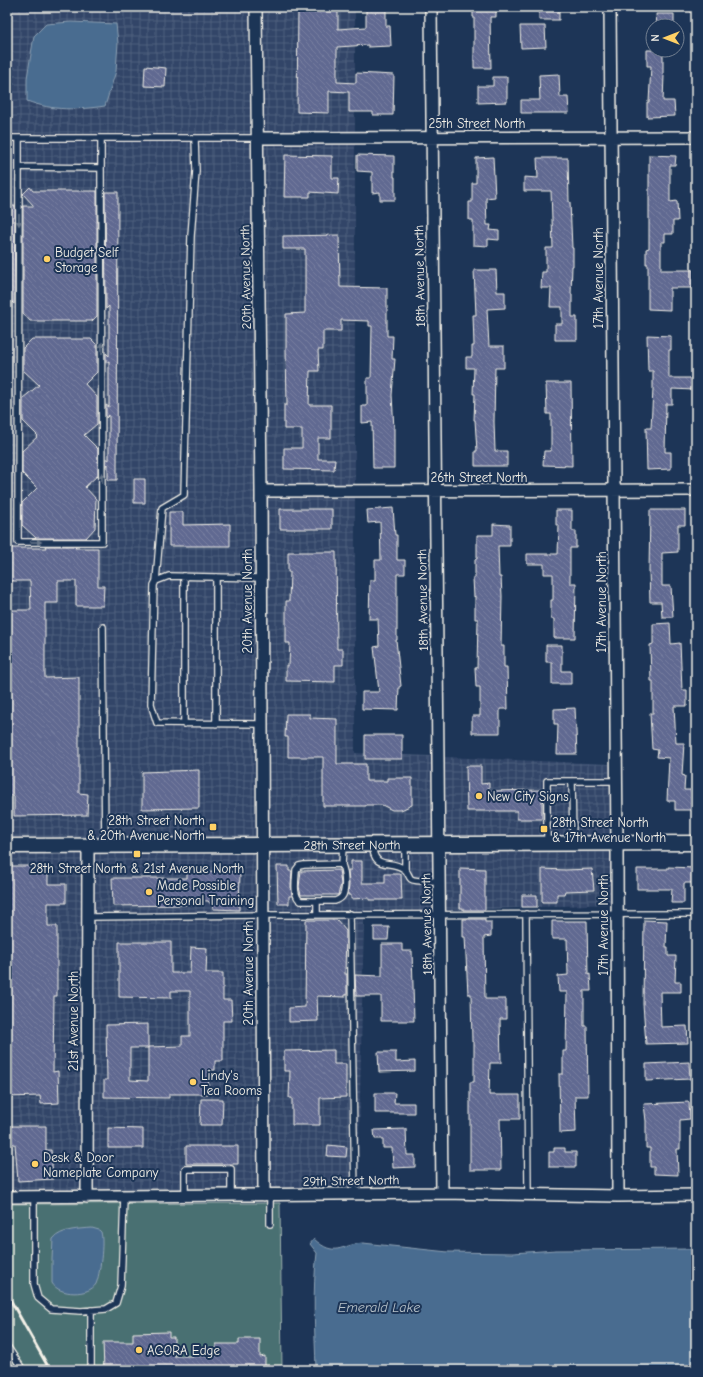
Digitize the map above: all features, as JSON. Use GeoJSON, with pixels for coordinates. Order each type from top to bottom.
{"type":"FeatureCollection","features":[{"type":"Feature","properties":{"kind":"street","name":"20th Avenue North"},"geometry":{"type":"LineString","coordinates":[[256,7],[261,491],[262,915],[267,1195]]}},
{"type":"Feature","properties":{"kind":"street","name":"18th Avenue North"},"geometry":{"type":"LineString","coordinates":[[431,7],[442,1193]]}},
{"type":"Feature","properties":{"kind":"street","name":"17th Avenue North"},"geometry":{"type":"LineString","coordinates":[[610,7],[617,844],[618,1196]]}},
{"type":"Feature","properties":{"kind":"street","name":"25th Street North"},"geometry":{"type":"LineString","coordinates":[[258,138],[696,137]]}},
{"type":"Feature","properties":{"kind":"street","name":"26th Street North"},"geometry":{"type":"LineString","coordinates":[[261,491],[696,490]]}},
{"type":"Feature","properties":{"kind":"street","name":"28th Street North"},"geometry":{"type":"LineString","coordinates":[[7,846],[696,843]]}},
{"type":"Feature","properties":{"kind":"street","name":"21st Avenue North"},"geometry":{"type":"LineString","coordinates":[[87,1197],[88,846]]}},
{"type":"Feature","properties":{"kind":"street","name":"29th Street North"},"geometry":{"type":"LineString","coordinates":[[7,1197],[442,1193],[618,1196],[696,1195]]}},
{"type":"Feature","properties":{"kind":"lane"},"geometry":{"type":"LineString","coordinates":[[7,138],[258,138]]}},
{"type":"Feature","properties":{"kind":"lane"},"geometry":{"type":"LineString","coordinates":[[20,138],[18,542],[102,542],[102,138]]}},
{"type":"Feature","properties":{"kind":"lane"},"geometry":{"type":"LineString","coordinates":[[194,139],[196,171],[191,236],[184,495],[162,508],[156,581],[154,585],[151,704],[157,723],[262,724]]}},
{"type":"Feature","properties":{"kind":"lane"},"geometry":{"type":"LineString","coordinates":[[19,168],[101,168]]}},
{"type":"Feature","properties":{"kind":"lane"},"geometry":{"type":"LineString","coordinates":[[156,581],[168,576],[261,578]]}},
{"type":"Feature","properties":{"kind":"lane"},"geometry":{"type":"LineString","coordinates":[[184,576],[184,724]]}},
{"type":"Feature","properties":{"kind":"lane"},"geometry":{"type":"LineString","coordinates":[[216,577],[216,724]]}},
{"type":"Feature","properties":{"kind":"lane"},"geometry":{"type":"LineString","coordinates":[[103,627],[105,846]]}},
{"type":"Feature","properties":{"kind":"lane"},"geometry":{"type":"LineString","coordinates":[[547,844],[547,781],[616,781]]}},
{"type":"Feature","properties":{"kind":"lane"},"geometry":{"type":"LineString","coordinates":[[572,781],[573,844]]}},
{"type":"Feature","properties":{"kind":"lane"},"geometry":{"type":"LineString","coordinates":[[405,844],[405,869],[411,879],[415,881],[439,881]]}},
{"type":"Feature","properties":{"kind":"lane"},"geometry":{"type":"LineString","coordinates":[[342,865],[299,866],[296,870],[296,895],[298,899],[301,901],[335,901],[343,896],[343,845]]}},
{"type":"Feature","properties":{"kind":"lane"},"geometry":{"type":"LineString","coordinates":[[372,845],[376,859],[380,863],[399,866],[405,869]]}},
{"type":"Feature","properties":{"kind":"lane"},"geometry":{"type":"LineString","coordinates":[[317,901],[317,915]]}},
{"type":"Feature","properties":{"kind":"lane"},"geometry":{"type":"LineString","coordinates":[[88,917],[350,914],[696,914]]}},
{"type":"Feature","properties":{"kind":"lane"},"geometry":{"type":"LineString","coordinates":[[350,914],[355,1195]]}},
{"type":"Feature","properties":{"kind":"lane"},"geometry":{"type":"LineString","coordinates":[[526,914],[528,1195]]}},
{"type":"Feature","properties":{"kind":"lane"},"geometry":{"type":"LineString","coordinates":[[185,1196],[185,1169],[231,1169],[231,1196]]}},
{"type":"Feature","properties":{"kind":"lane"},"geometry":{"type":"LineString","coordinates":[[267,1195],[270,1224]]}},
{"type":"Feature","properties":{"kind":"lane"},"geometry":{"type":"LineString","coordinates":[[34,1197],[34,1284],[38,1298],[51,1309],[81,1311],[106,1309],[116,1303],[121,1286],[124,1197]]}},
{"type":"Feature","properties":{"kind":"lane"},"geometry":{"type":"LineString","coordinates":[[91,1310],[91,1366]]}},
{"type":"Feature","properties":{"kind":"lane"},"geometry":{"type":"LineString","coordinates":[[7,1346],[23,1370]]}},
{"type":"Feature","properties":{"kind":"shaded area"},"geometry":{"type":"Polygon","coordinates":[[[7,7],[249,7],[254,491],[255,839],[7,840],[7,7]]]}},
{"type":"Feature","properties":{"kind":"shaded area"},"geometry":{"type":"Polygon","coordinates":[[[263,7],[355,7],[355,132],[264,132],[263,7]]]}},
{"type":"Feature","properties":{"kind":"shaded area"},"geometry":{"type":"Polygon","coordinates":[[[355,144],[355,485],[268,485],[264,145],[355,144]]]}},
{"type":"Feature","properties":{"kind":"shaded area"},"geometry":{"type":"Polygon","coordinates":[[[268,497],[355,497],[355,753],[431,756],[432,838],[268,839],[268,497]]]}},
{"type":"Feature","properties":{"kind":"shaded area"},"geometry":{"type":"Polygon","coordinates":[[[445,757],[609,764],[610,838],[446,838],[445,757]]]}},
{"type":"Feature","properties":{"kind":"shaded area"},"geometry":{"type":"Polygon","coordinates":[[[446,850],[610,850],[610,904],[446,911],[446,850]]]}},
{"type":"Feature","properties":{"kind":"shaded area"},"geometry":{"type":"Polygon","coordinates":[[[255,851],[257,1190],[94,1191],[95,852],[255,851]]]}},
{"type":"Feature","properties":{"kind":"shaded area"},"geometry":{"type":"Polygon","coordinates":[[[268,851],[432,851],[433,912],[364,915],[358,1189],[271,1190],[268,851]]]}},
{"type":"Feature","properties":{"kind":"shaded area"},"geometry":{"type":"Polygon","coordinates":[[[7,852],[81,852],[80,1191],[7,1191],[7,852]]]}},
{"type":"Feature","properties":{"kind":"green space"},"geometry":{"type":"Polygon","coordinates":[[[280,1203],[282,1370],[7,1370],[7,1204],[280,1203]]]}},
{"type":"Feature","properties":{"kind":"water"},"geometry":{"type":"Polygon","coordinates":[[[71,22],[116,24],[118,43],[116,71],[105,106],[66,109],[46,107],[27,101],[27,78],[34,36],[46,24],[71,22]]]}},
{"type":"Feature","properties":{"kind":"water"},"geometry":{"type":"Polygon","coordinates":[[[92,1228],[99,1230],[102,1237],[101,1258],[96,1284],[87,1291],[74,1293],[61,1290],[52,1283],[53,1239],[66,1231],[92,1228]]]}},
{"type":"Feature","properties":{"kind":"water","name":"Emerald Lake"},"geometry":{"type":"Polygon","coordinates":[[[314,1239],[321,1245],[333,1249],[363,1243],[448,1252],[513,1253],[556,1250],[696,1249],[696,1370],[316,1370],[314,1296],[317,1253],[310,1244],[314,1239]]]}},
{"type":"Feature","properties":{"kind":"building"},"geometry":{"type":"Polygon","coordinates":[[[298,7],[330,7],[330,10],[338,10],[338,29],[366,27],[366,7],[386,7],[386,26],[390,26],[391,46],[368,47],[368,45],[337,47],[337,82],[356,83],[356,73],[394,75],[393,115],[373,115],[373,112],[349,112],[349,92],[329,91],[329,113],[297,112],[298,7]]]}},
{"type":"Feature","properties":{"kind":"building"},"geometry":{"type":"Polygon","coordinates":[[[473,7],[496,7],[496,17],[490,17],[491,68],[474,68],[473,7]]]}},
{"type":"Feature","properties":{"kind":"building"},"geometry":{"type":"Polygon","coordinates":[[[539,7],[559,7],[559,20],[539,20],[539,7]]]}},
{"type":"Feature","properties":{"kind":"building"},"geometry":{"type":"Polygon","coordinates":[[[656,14],[674,14],[674,18],[656,18],[656,14]]]}},
{"type":"Feature","properties":{"kind":"building"},"geometry":{"type":"Polygon","coordinates":[[[520,26],[545,26],[546,47],[521,48],[520,26]]]}},
{"type":"Feature","properties":{"kind":"building"},"geometry":{"type":"Polygon","coordinates":[[[647,58],[663,58],[663,101],[674,101],[675,116],[647,117],[651,66],[647,66],[647,58]]]}},
{"type":"Feature","properties":{"kind":"building"},"geometry":{"type":"Polygon","coordinates":[[[145,66],[166,68],[165,87],[144,86],[145,66]]]}},
{"type":"Feature","properties":{"kind":"building"},"geometry":{"type":"Polygon","coordinates":[[[559,74],[560,97],[568,97],[569,113],[521,113],[521,100],[540,100],[539,75],[559,74]]]}},
{"type":"Feature","properties":{"kind":"building"},"geometry":{"type":"Polygon","coordinates":[[[493,77],[507,77],[507,102],[478,103],[478,86],[493,86],[493,77]]]}},
{"type":"Feature","properties":{"kind":"building"},"geometry":{"type":"Polygon","coordinates":[[[285,155],[332,156],[332,178],[339,178],[338,194],[310,192],[310,197],[284,197],[285,155]]]}},
{"type":"Feature","properties":{"kind":"building"},"geometry":{"type":"Polygon","coordinates":[[[357,155],[394,156],[395,200],[380,200],[380,192],[372,193],[372,172],[357,171],[357,155]]]}},
{"type":"Feature","properties":{"kind":"building"},"geometry":{"type":"Polygon","coordinates":[[[649,155],[676,156],[675,165],[670,165],[670,202],[677,201],[678,221],[673,221],[673,234],[665,234],[665,242],[661,242],[661,270],[693,270],[693,288],[670,288],[670,310],[648,309],[648,264],[646,264],[646,249],[649,248],[649,155]]]}},
{"type":"Feature","properties":{"kind":"building"},"geometry":{"type":"Polygon","coordinates":[[[493,157],[495,197],[486,198],[487,225],[491,225],[490,230],[499,231],[499,240],[488,239],[488,246],[473,245],[473,220],[469,220],[469,202],[472,202],[472,183],[476,183],[476,158],[493,157]]]}},
{"type":"Feature","properties":{"kind":"building"},"geometry":{"type":"Polygon","coordinates":[[[537,158],[568,158],[569,202],[573,248],[571,294],[572,317],[577,317],[577,340],[555,340],[555,324],[562,324],[562,307],[550,307],[551,288],[541,288],[542,272],[546,272],[546,248],[553,248],[551,191],[524,191],[524,177],[538,178],[537,158]]]}},
{"type":"Feature","properties":{"kind":"building"},"geometry":{"type":"Polygon","coordinates":[[[30,187],[33,191],[97,191],[97,316],[92,321],[30,321],[23,313],[23,206],[34,206],[23,194],[30,187]]]}},
{"type":"Feature","properties":{"kind":"building"},"geometry":{"type":"Polygon","coordinates":[[[105,192],[118,192],[117,480],[108,480],[108,464],[106,467],[106,458],[109,460],[109,415],[106,418],[106,405],[109,407],[109,361],[106,363],[106,353],[109,356],[109,306],[106,309],[105,192]]]}},
{"type":"Feature","properties":{"kind":"building"},"geometry":{"type":"Polygon","coordinates":[[[7,206],[15,206],[14,304],[7,297],[7,206]]]}},
{"type":"Feature","properties":{"kind":"building"},"geometry":{"type":"Polygon","coordinates":[[[339,235],[340,287],[387,288],[387,336],[393,336],[392,359],[395,359],[392,395],[394,468],[373,468],[372,422],[362,423],[362,406],[367,406],[367,378],[371,378],[372,326],[369,326],[369,321],[341,320],[341,331],[323,331],[323,350],[318,350],[319,371],[310,371],[309,405],[331,405],[331,438],[318,438],[318,459],[335,459],[334,470],[284,469],[284,448],[302,448],[302,429],[284,429],[284,405],[287,405],[286,314],[305,313],[305,249],[283,249],[283,236],[339,235]]]}},
{"type":"Feature","properties":{"kind":"building"},"geometry":{"type":"Polygon","coordinates":[[[474,270],[496,270],[497,292],[505,292],[505,308],[487,309],[489,346],[504,346],[504,368],[495,368],[494,422],[495,451],[507,451],[507,466],[475,466],[475,451],[477,451],[474,420],[475,394],[473,394],[474,368],[466,368],[466,357],[472,357],[472,346],[474,346],[473,315],[476,315],[474,270]]]}},
{"type":"Feature","properties":{"kind":"building"},"geometry":{"type":"Polygon","coordinates":[[[647,335],[671,336],[671,350],[669,350],[669,378],[694,378],[694,390],[672,389],[672,404],[666,404],[665,452],[671,452],[671,469],[647,470],[646,428],[651,428],[653,371],[648,371],[647,335]]]}},
{"type":"Feature","properties":{"kind":"building"},"geometry":{"type":"Polygon","coordinates":[[[32,339],[91,339],[97,345],[97,372],[85,384],[97,397],[97,424],[84,435],[98,449],[98,475],[85,487],[96,499],[95,528],[86,538],[36,538],[22,525],[22,503],[37,488],[22,473],[22,451],[38,436],[23,421],[23,398],[39,385],[23,370],[23,348],[32,339]]]}},
{"type":"Feature","properties":{"kind":"building"},"geometry":{"type":"Polygon","coordinates":[[[546,383],[571,383],[572,466],[543,465],[544,451],[551,451],[551,414],[547,414],[546,383]]]}},
{"type":"Feature","properties":{"kind":"building"},"geometry":{"type":"Polygon","coordinates":[[[134,479],[145,479],[145,503],[134,503],[134,479]]]}},
{"type":"Feature","properties":{"kind":"building"},"geometry":{"type":"Polygon","coordinates":[[[393,508],[395,535],[397,535],[397,560],[405,560],[405,574],[397,574],[396,640],[401,686],[399,687],[398,710],[362,709],[362,692],[379,692],[374,647],[379,646],[378,619],[369,619],[370,580],[375,580],[375,560],[381,560],[380,522],[368,523],[367,510],[393,508]]]}},
{"type":"Feature","properties":{"kind":"building"},"geometry":{"type":"Polygon","coordinates":[[[280,509],[332,509],[332,529],[280,529],[280,509]]]}},
{"type":"Feature","properties":{"kind":"building"},"geometry":{"type":"Polygon","coordinates":[[[556,510],[572,510],[572,531],[576,531],[576,548],[570,548],[570,583],[576,583],[575,638],[554,638],[554,619],[551,619],[553,574],[544,574],[544,564],[527,564],[527,554],[558,554],[559,525],[556,525],[556,510]]]}},
{"type":"Feature","properties":{"kind":"building"},"geometry":{"type":"Polygon","coordinates":[[[650,510],[685,510],[685,525],[678,525],[678,552],[662,553],[662,586],[671,586],[673,617],[662,617],[661,602],[650,602],[650,510]]]}},
{"type":"Feature","properties":{"kind":"building"},"geometry":{"type":"Polygon","coordinates":[[[169,512],[183,512],[183,525],[230,524],[230,546],[169,546],[169,512]]]}},
{"type":"Feature","properties":{"kind":"building"},"geometry":{"type":"Polygon","coordinates":[[[493,524],[510,525],[510,546],[498,546],[499,577],[501,577],[502,596],[501,646],[504,646],[504,667],[507,667],[508,709],[500,709],[500,733],[472,733],[472,716],[480,716],[480,687],[476,687],[475,668],[477,668],[478,619],[475,619],[473,578],[475,578],[475,559],[477,559],[477,535],[493,535],[493,524]]]}},
{"type":"Feature","properties":{"kind":"building"},"geometry":{"type":"Polygon","coordinates":[[[45,546],[77,546],[75,548],[98,548],[98,586],[104,586],[103,606],[76,606],[76,581],[58,581],[58,603],[45,603],[45,678],[79,677],[79,793],[88,794],[87,815],[14,816],[14,796],[7,796],[7,610],[31,610],[30,581],[7,581],[7,548],[46,548],[45,546]]]}},
{"type":"Feature","properties":{"kind":"building"},"geometry":{"type":"Polygon","coordinates":[[[288,552],[336,552],[337,649],[343,649],[343,665],[335,665],[335,682],[286,681],[286,665],[289,665],[290,643],[286,643],[286,601],[289,601],[290,572],[288,572],[288,552]]]}},
{"type":"Feature","properties":{"kind":"building"},"geometry":{"type":"Polygon","coordinates":[[[670,623],[671,644],[680,643],[682,690],[687,690],[687,706],[674,706],[676,743],[684,743],[682,775],[685,776],[684,790],[696,790],[696,810],[675,810],[675,801],[667,801],[669,758],[657,757],[658,750],[652,749],[650,713],[653,713],[653,681],[651,681],[650,645],[653,644],[653,624],[670,623]]]}},
{"type":"Feature","properties":{"kind":"building"},"geometry":{"type":"Polygon","coordinates":[[[546,645],[562,645],[562,671],[571,671],[571,684],[552,684],[552,662],[546,662],[546,645]]]}},
{"type":"Feature","properties":{"kind":"building"},"geometry":{"type":"Polygon","coordinates":[[[575,708],[577,754],[557,754],[558,724],[554,724],[554,709],[575,708]]]}},
{"type":"Feature","properties":{"kind":"building"},"geometry":{"type":"Polygon","coordinates":[[[286,714],[310,714],[310,718],[337,719],[337,764],[366,764],[366,781],[387,781],[387,778],[412,778],[412,805],[401,810],[392,810],[382,805],[323,806],[323,757],[288,757],[288,737],[285,737],[286,714]]]}},
{"type":"Feature","properties":{"kind":"building"},"geometry":{"type":"Polygon","coordinates":[[[365,735],[402,735],[402,759],[365,759],[365,735]]]}},
{"type":"Feature","properties":{"kind":"building"},"geometry":{"type":"Polygon","coordinates":[[[466,766],[481,766],[481,784],[489,783],[489,791],[542,790],[542,819],[517,819],[517,811],[467,811],[466,766]]]}},
{"type":"Feature","properties":{"kind":"building"},"geometry":{"type":"Polygon","coordinates":[[[199,770],[199,808],[142,809],[142,772],[199,770]]]}},
{"type":"Feature","properties":{"kind":"building"},"geometry":{"type":"Polygon","coordinates":[[[351,861],[362,861],[362,883],[385,883],[385,874],[401,874],[402,900],[369,900],[369,898],[351,899],[351,895],[348,895],[348,870],[351,870],[351,861]]]}},
{"type":"Feature","properties":{"kind":"building"},"geometry":{"type":"Polygon","coordinates":[[[7,866],[48,866],[48,884],[66,884],[66,903],[48,903],[48,926],[57,926],[57,996],[54,996],[53,1072],[58,1071],[59,1103],[41,1104],[40,1096],[7,1097],[7,866]]]}},
{"type":"Feature","properties":{"kind":"building"},"geometry":{"type":"Polygon","coordinates":[[[277,866],[289,866],[289,871],[292,871],[292,896],[289,896],[289,904],[278,904],[277,866]]]}},
{"type":"Feature","properties":{"kind":"building"},"geometry":{"type":"Polygon","coordinates":[[[187,867],[205,868],[205,871],[240,872],[239,910],[213,909],[208,901],[186,900],[186,905],[113,906],[112,878],[187,878],[187,867]]]}},
{"type":"Feature","properties":{"kind":"building"},"geometry":{"type":"Polygon","coordinates":[[[668,867],[696,868],[696,883],[684,883],[684,903],[671,903],[672,889],[637,889],[637,869],[668,869],[668,867]]]}},
{"type":"Feature","properties":{"kind":"building"},"geometry":{"type":"Polygon","coordinates":[[[460,868],[485,869],[485,910],[463,910],[463,908],[460,908],[460,868]]]}},
{"type":"Feature","properties":{"kind":"building"},"geometry":{"type":"Polygon","coordinates":[[[542,869],[592,869],[594,890],[565,891],[564,894],[557,894],[557,902],[542,902],[542,869]]]}},
{"type":"Feature","properties":{"kind":"building"},"geometry":{"type":"Polygon","coordinates":[[[339,870],[341,884],[338,895],[301,895],[299,887],[301,871],[339,870]]]}},
{"type":"Feature","properties":{"kind":"building"},"geometry":{"type":"Polygon","coordinates":[[[522,895],[537,895],[537,907],[522,907],[522,895]]]}},
{"type":"Feature","properties":{"kind":"building"},"geometry":{"type":"Polygon","coordinates":[[[463,919],[485,919],[485,922],[491,922],[491,936],[484,937],[485,999],[506,999],[506,1019],[500,1019],[501,1063],[490,1063],[489,1095],[520,1095],[520,1119],[500,1119],[501,1170],[470,1170],[470,1082],[474,1082],[474,1042],[472,1042],[471,994],[468,994],[463,919]]]}},
{"type":"Feature","properties":{"kind":"building"},"geometry":{"type":"Polygon","coordinates":[[[306,920],[337,920],[346,931],[345,974],[347,974],[347,995],[345,995],[345,997],[317,996],[318,1021],[289,1022],[289,1008],[305,1007],[306,920]]]}},
{"type":"Feature","properties":{"kind":"building"},"geometry":{"type":"Polygon","coordinates":[[[644,920],[667,921],[666,947],[668,947],[668,956],[676,956],[675,982],[681,982],[681,992],[660,992],[661,1027],[687,1026],[688,1043],[646,1044],[643,1004],[644,920]]]}},
{"type":"Feature","properties":{"kind":"building"},"geometry":{"type":"Polygon","coordinates":[[[552,921],[587,921],[588,975],[590,974],[591,991],[584,991],[584,1026],[587,1026],[588,1096],[575,1096],[576,1132],[560,1133],[559,1074],[563,1074],[563,1051],[566,1051],[567,992],[559,992],[558,976],[568,975],[567,939],[552,939],[552,921]]]}},
{"type":"Feature","properties":{"kind":"building"},"geometry":{"type":"Polygon","coordinates":[[[374,927],[389,927],[388,940],[374,940],[374,927]]]}},
{"type":"Feature","properties":{"kind":"building"},"geometry":{"type":"Polygon","coordinates":[[[119,942],[171,942],[171,973],[190,973],[191,947],[207,948],[206,973],[223,973],[223,1000],[231,1000],[232,1021],[223,1021],[223,1061],[215,1061],[215,1070],[209,1070],[208,1094],[169,1094],[169,1098],[104,1097],[104,1080],[107,1080],[106,1025],[148,1024],[148,1047],[182,1046],[182,1036],[190,1036],[190,991],[171,991],[171,998],[119,997],[119,942]],[[130,1048],[130,1080],[148,1081],[148,1048],[130,1048]]]}},
{"type":"Feature","properties":{"kind":"building"},"geometry":{"type":"Polygon","coordinates":[[[382,944],[402,944],[402,951],[412,951],[414,1021],[381,1021],[381,996],[356,996],[355,975],[382,976],[382,944]]]}},
{"type":"Feature","properties":{"kind":"building"},"geometry":{"type":"Polygon","coordinates":[[[334,1050],[334,1064],[346,1064],[346,1097],[320,1098],[320,1125],[292,1125],[292,1098],[289,1098],[290,1071],[284,1071],[284,1051],[334,1050]]]}},
{"type":"Feature","properties":{"kind":"building"},"geometry":{"type":"Polygon","coordinates":[[[378,1052],[396,1052],[396,1062],[415,1061],[415,1071],[379,1072],[378,1052]]]}},
{"type":"Feature","properties":{"kind":"building"},"geometry":{"type":"Polygon","coordinates":[[[689,1062],[690,1079],[646,1081],[646,1064],[689,1062]]]}},
{"type":"Feature","properties":{"kind":"building"},"geometry":{"type":"Polygon","coordinates":[[[375,1093],[395,1093],[394,1103],[414,1103],[414,1113],[375,1113],[375,1093]]]}},
{"type":"Feature","properties":{"kind":"building"},"geometry":{"type":"Polygon","coordinates":[[[201,1099],[223,1099],[222,1125],[200,1125],[201,1099]]]}},
{"type":"Feature","properties":{"kind":"building"},"geometry":{"type":"Polygon","coordinates":[[[689,1102],[690,1119],[680,1120],[680,1149],[677,1149],[678,1175],[654,1174],[654,1167],[650,1167],[650,1148],[646,1148],[646,1121],[644,1104],[689,1102]]]}},
{"type":"Feature","properties":{"kind":"building"},"geometry":{"type":"Polygon","coordinates":[[[7,1126],[46,1126],[46,1150],[51,1150],[53,1179],[18,1181],[15,1144],[7,1144],[7,1126]]]}},
{"type":"Feature","properties":{"kind":"building"},"geometry":{"type":"Polygon","coordinates":[[[108,1128],[143,1129],[143,1148],[108,1148],[108,1128]]]}},
{"type":"Feature","properties":{"kind":"building"},"geometry":{"type":"Polygon","coordinates":[[[406,1129],[407,1155],[415,1155],[415,1167],[393,1168],[392,1148],[383,1148],[383,1139],[375,1139],[374,1130],[406,1129]]]}},
{"type":"Feature","properties":{"kind":"building"},"geometry":{"type":"Polygon","coordinates":[[[328,1145],[347,1147],[346,1157],[327,1156],[328,1145]]]}},
{"type":"Feature","properties":{"kind":"building"},"geometry":{"type":"Polygon","coordinates":[[[186,1146],[238,1146],[238,1164],[186,1164],[186,1146]]]}},
{"type":"Feature","properties":{"kind":"building"},"geometry":{"type":"Polygon","coordinates":[[[554,1148],[565,1148],[565,1152],[576,1152],[576,1167],[549,1167],[549,1152],[554,1152],[554,1148]]]}},
{"type":"Feature","properties":{"kind":"building","name":"AGORA Edge"},"geometry":{"type":"Polygon","coordinates":[[[169,1332],[169,1337],[174,1337],[174,1356],[216,1356],[216,1344],[239,1344],[239,1339],[260,1339],[260,1357],[265,1356],[265,1370],[104,1370],[103,1342],[133,1342],[133,1333],[169,1332]]]}},
{"type":"Feature","properties":{"kind":"railway"},"geometry":{"type":"LineString","coordinates":[[7,1294],[50,1370]]}},
{"type":"Feature","properties":{"kind":"place","name":"Budget Self Storage"},"geometry":{"type":"Point","coordinates":[47,259]}},
{"type":"Feature","properties":{"kind":"place","name":"New City Signs"},"geometry":{"type":"Point","coordinates":[479,796]}},
{"type":"Feature","properties":{"kind":"place","name":"28th Street North & 20th Avenue North"},"geometry":{"type":"Point","coordinates":[213,827]}},
{"type":"Feature","properties":{"kind":"place","name":"28th Street North & 17th Avenue North"},"geometry":{"type":"Point","coordinates":[544,829]}},
{"type":"Feature","properties":{"kind":"place","name":"28th Street North & 21st Avenue North"},"geometry":{"type":"Point","coordinates":[137,854]}},
{"type":"Feature","properties":{"kind":"place","name":"Made Possible Personal Training"},"geometry":{"type":"Point","coordinates":[149,892]}},
{"type":"Feature","properties":{"kind":"place","name":"Lindy's Tea Rooms"},"geometry":{"type":"Point","coordinates":[193,1082]}},
{"type":"Feature","properties":{"kind":"place","name":"Desk & Door Nameplate Company"},"geometry":{"type":"Point","coordinates":[35,1164]}},
{"type":"Feature","properties":{"kind":"place","name":"AGORA Edge"},"geometry":{"type":"Point","coordinates":[139,1350]}}]}
